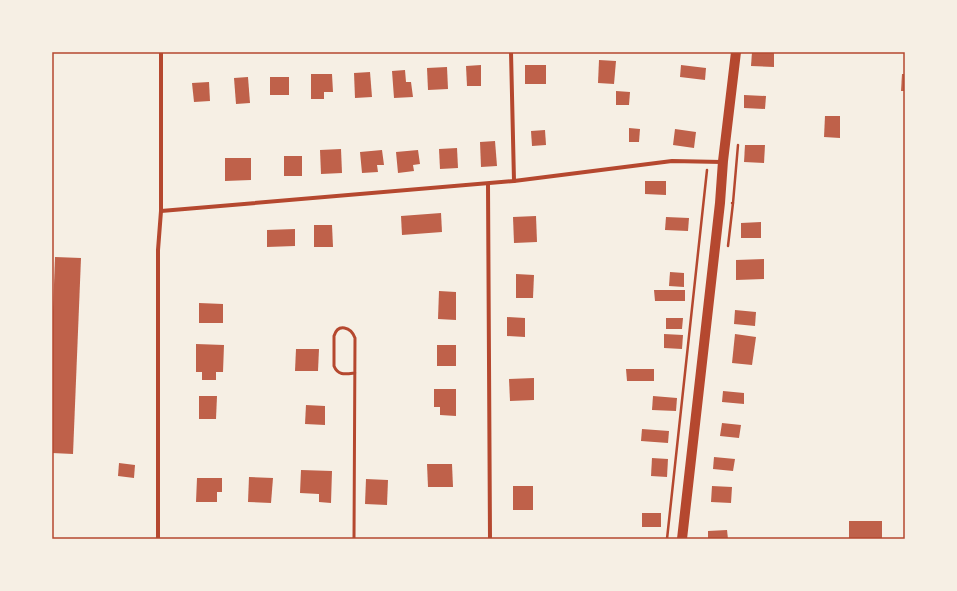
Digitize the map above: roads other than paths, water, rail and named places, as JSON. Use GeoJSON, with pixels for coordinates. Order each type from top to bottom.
{"type":"FeatureCollection","features":[{"type":"Feature","properties":{"kind":"main road"},"geometry":{"type":"LineString","coordinates":[[682,539],[736,52]]}},
{"type":"Feature","properties":{"kind":"street"},"geometry":{"type":"LineString","coordinates":[[158,539],[158,250],[160,211],[161,52]]}},
{"type":"Feature","properties":{"kind":"street"},"geometry":{"type":"LineString","coordinates":[[511,52],[514,182]]}},
{"type":"Feature","properties":{"kind":"street"},"geometry":{"type":"LineString","coordinates":[[160,211],[514,182],[672,162],[723,162]]}},
{"type":"Feature","properties":{"kind":"street"},"geometry":{"type":"LineString","coordinates":[[488,184],[490,539]]}},
{"type":"Feature","properties":{"kind":"lane"},"geometry":{"type":"LineString","coordinates":[[354,539],[355,373],[355,338],[352,331],[346,328],[340,329],[335,332],[334,336],[334,366],[339,373],[355,373]]}}]}
